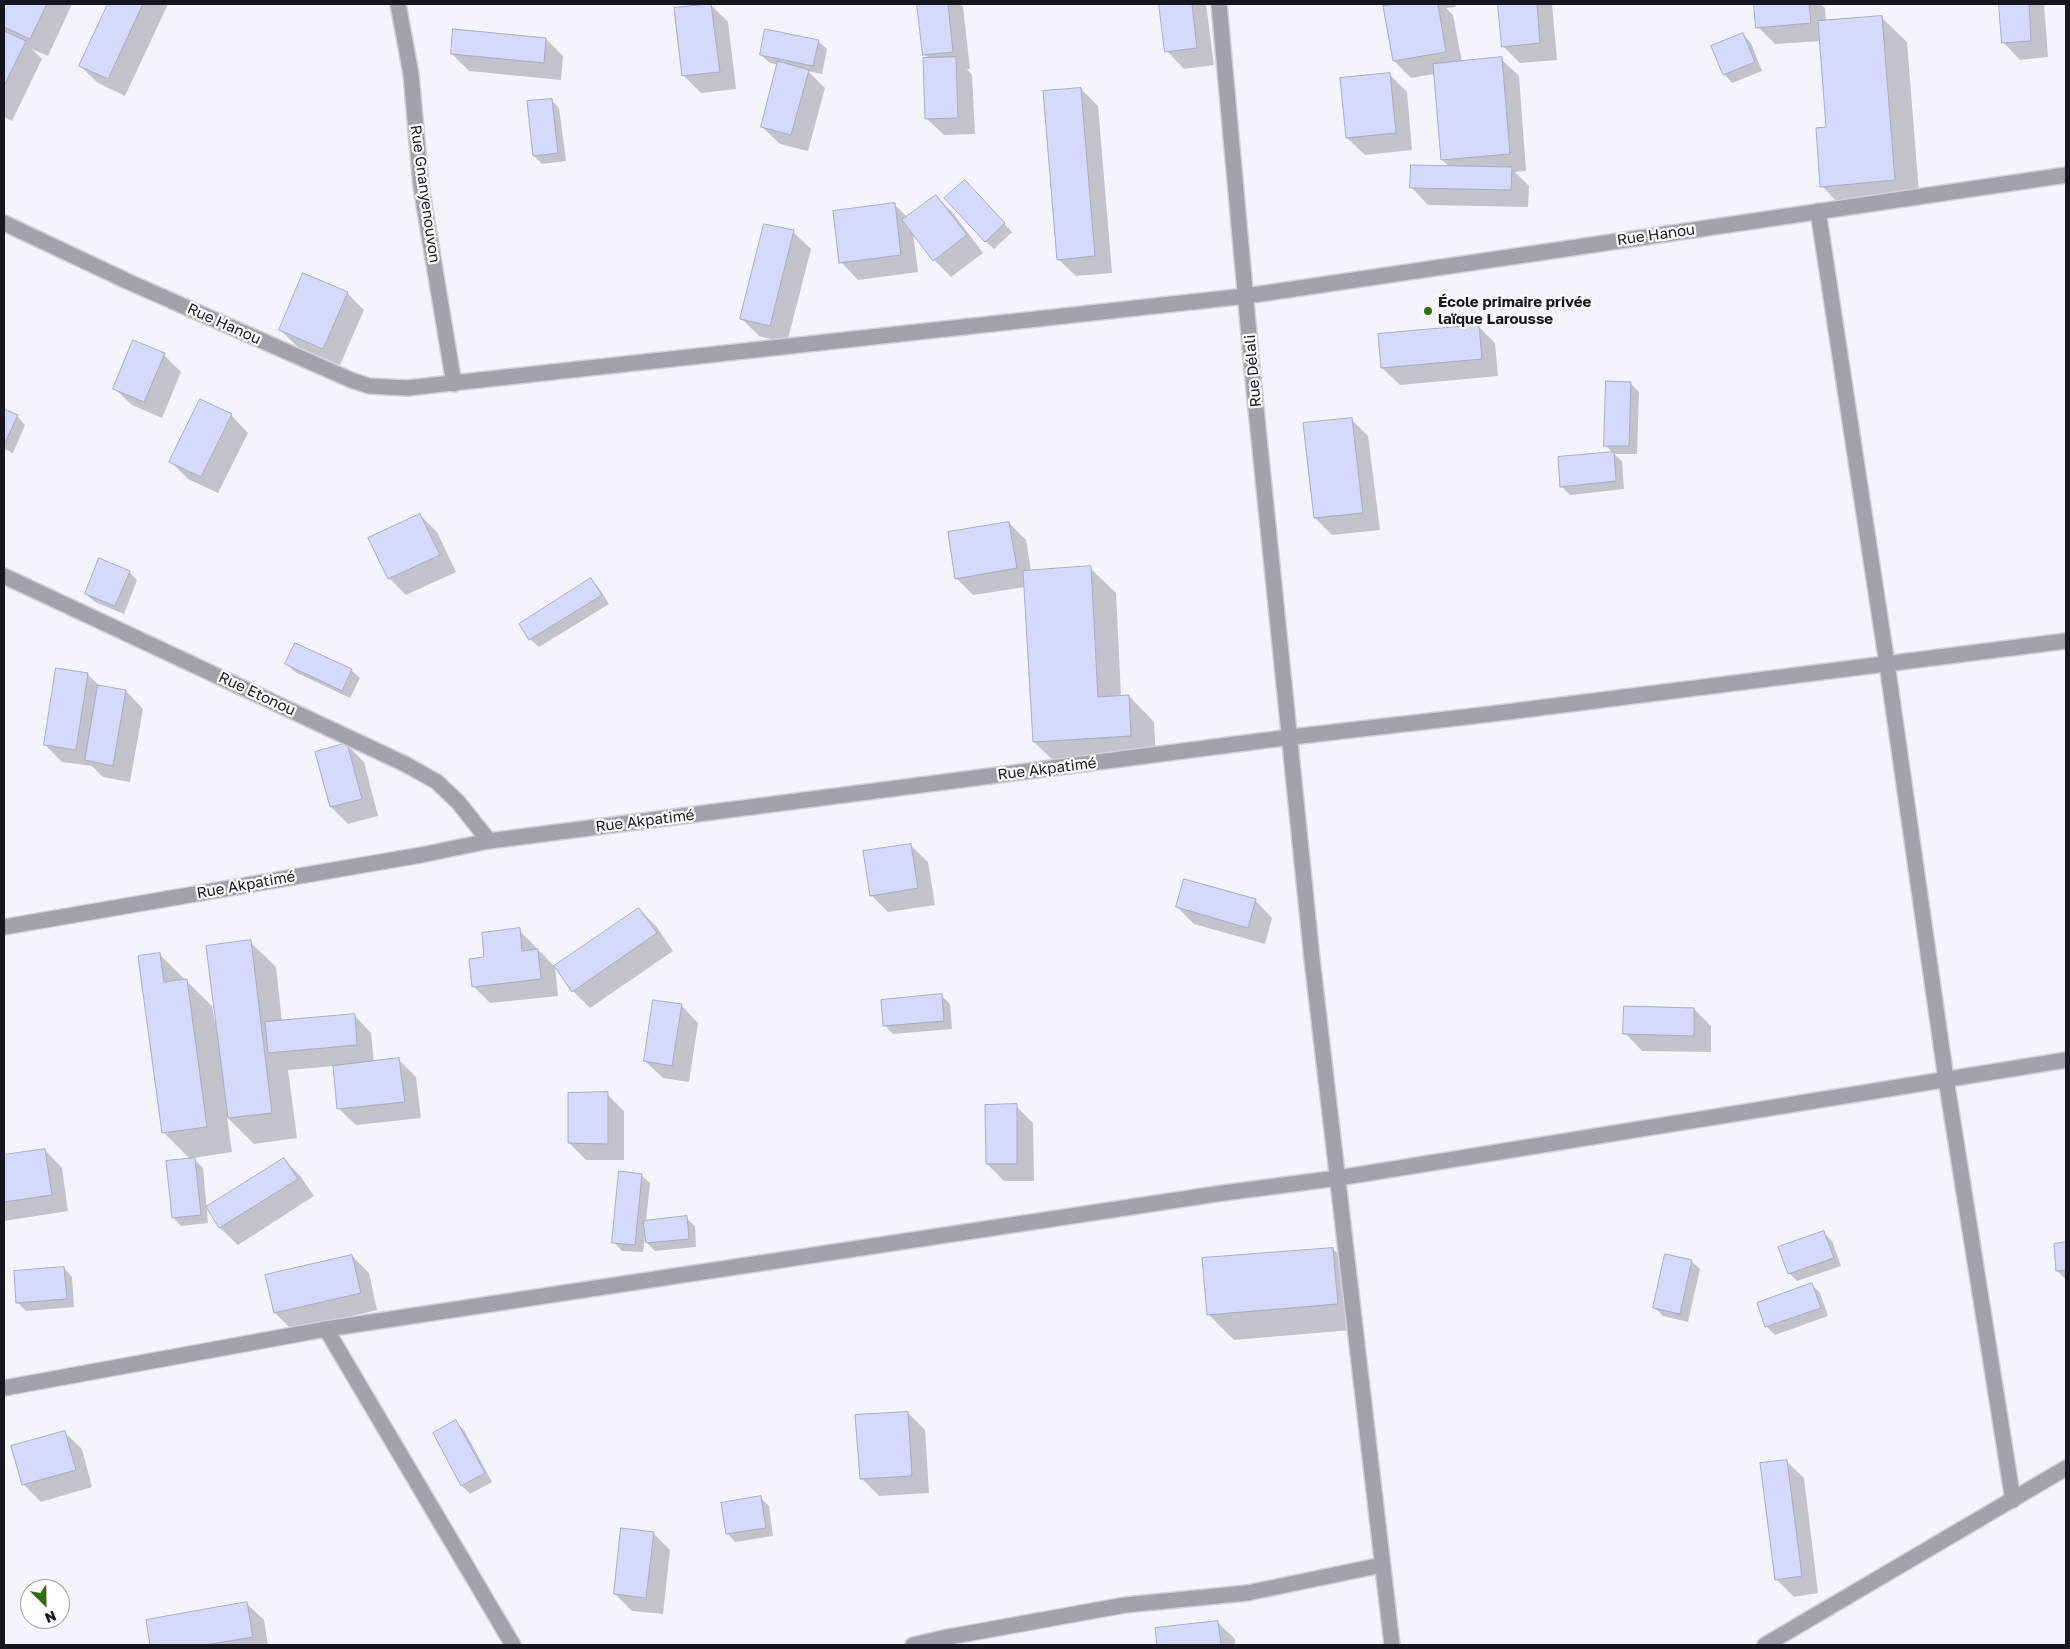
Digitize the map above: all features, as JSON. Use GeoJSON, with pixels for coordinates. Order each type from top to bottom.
{"type":"FeatureCollection","features":[{"type":"Feature","properties":{"kind":"street","name":"Rue Gnanyenouvon"},"geometry":{"type":"LineString","coordinates":[[398,4],[411,74],[421,186],[454,384]]}},
{"type":"Feature","properties":{"kind":"street","name":"Rue Délali"},"geometry":{"type":"LineString","coordinates":[[1219,4],[1312,959],[1392,1645]]}},
{"type":"Feature","properties":{"kind":"street","name":"Rue Hanou"},"geometry":{"type":"LineString","coordinates":[[4,223],[129,282],[351,380],[369,386],[407,388],[1246,296],[2066,175]]}},
{"type":"Feature","properties":{"kind":"street"},"geometry":{"type":"LineString","coordinates":[[1818,211],[1887,664],[1946,1079],[2013,1500]]}},
{"type":"Feature","properties":{"kind":"street","name":"Rue Etonou"},"geometry":{"type":"LineString","coordinates":[[4,576],[405,764],[437,782],[458,802],[489,841]]}},
{"type":"Feature","properties":{"kind":"street","name":"Rue Akpatimé"},"geometry":{"type":"LineString","coordinates":[[4,926],[421,855],[489,841],[1291,737],[2066,641]]}},
{"type":"Feature","properties":{"kind":"street"},"geometry":{"type":"LineString","coordinates":[[4,1388],[326,1329],[1224,1193],[1338,1178],[2066,1060]]}},
{"type":"Feature","properties":{"kind":"street"},"geometry":{"type":"LineString","coordinates":[[326,1329],[513,1645]]}},
{"type":"Feature","properties":{"kind":"street"},"geometry":{"type":"LineString","coordinates":[[1765,1645],[2066,1468]]}},
{"type":"Feature","properties":{"kind":"street"},"geometry":{"type":"LineString","coordinates":[[913,1645],[1125,1605],[1247,1593],[1382,1565]]}},
{"type":"Feature","properties":{"kind":"building"},"geometry":{"type":"Polygon","coordinates":[[[4,4],[47,4],[30,39],[4,27],[4,4]]]}},
{"type":"Feature","properties":{"kind":"building"},"geometry":{"type":"Polygon","coordinates":[[[108,4],[143,4],[108,79],[79,66],[108,4]]]}},
{"type":"Feature","properties":{"kind":"building"},"geometry":{"type":"Polygon","coordinates":[[[711,4],[720,72],[682,76],[674,8],[711,4]]]}},
{"type":"Feature","properties":{"kind":"building"},"geometry":{"type":"Polygon","coordinates":[[[917,4],[948,4],[953,52],[923,55],[917,4]]]}},
{"type":"Feature","properties":{"kind":"building"},"geometry":{"type":"Polygon","coordinates":[[[1159,4],[1192,4],[1197,48],[1165,52],[1159,4]]]}},
{"type":"Feature","properties":{"kind":"building"},"geometry":{"type":"Polygon","coordinates":[[[1394,4],[1438,4],[1446,52],[1393,61],[1383,6],[1394,4]]]}},
{"type":"Feature","properties":{"kind":"building"},"geometry":{"type":"Polygon","coordinates":[[[1498,4],[1537,4],[1540,43],[1502,47],[1498,4]]]}},
{"type":"Feature","properties":{"kind":"building"},"geometry":{"type":"Polygon","coordinates":[[[1754,4],[1809,4],[1811,23],[1756,28],[1754,4]]]}},
{"type":"Feature","properties":{"kind":"building"},"geometry":{"type":"Polygon","coordinates":[[[1999,4],[2029,4],[2031,41],[2002,43],[1999,4]]]}},
{"type":"Feature","properties":{"kind":"building"},"geometry":{"type":"Polygon","coordinates":[[[1882,16],[1895,180],[1820,187],[1816,128],[1826,127],[1818,21],[1882,16]]]}},
{"type":"Feature","properties":{"kind":"building"},"geometry":{"type":"Polygon","coordinates":[[[453,29],[546,38],[544,63],[451,54],[453,29]]]}},
{"type":"Feature","properties":{"kind":"building"},"geometry":{"type":"Polygon","coordinates":[[[765,29],[819,40],[813,66],[760,55],[765,29]]]}},
{"type":"Feature","properties":{"kind":"building"},"geometry":{"type":"Polygon","coordinates":[[[4,31],[26,41],[4,86],[4,31]]]}},
{"type":"Feature","properties":{"kind":"building"},"geometry":{"type":"Polygon","coordinates":[[[1743,33],[1755,62],[1723,75],[1711,46],[1743,33]]]}},
{"type":"Feature","properties":{"kind":"building"},"geometry":{"type":"Polygon","coordinates":[[[956,57],[958,118],[925,119],[923,58],[956,57]]]}},
{"type":"Feature","properties":{"kind":"building"},"geometry":{"type":"Polygon","coordinates":[[[1502,57],[1510,154],[1441,160],[1433,64],[1502,57]]]}},
{"type":"Feature","properties":{"kind":"building"},"geometry":{"type":"Polygon","coordinates":[[[778,61],[809,70],[791,135],[761,127],[778,61]]]}},
{"type":"Feature","properties":{"kind":"building"},"geometry":{"type":"Polygon","coordinates":[[[1390,73],[1396,133],[1346,138],[1340,78],[1390,73]]]}},
{"type":"Feature","properties":{"kind":"building"},"geometry":{"type":"Polygon","coordinates":[[[1081,88],[1095,256],[1057,260],[1043,91],[1081,88]]]}},
{"type":"Feature","properties":{"kind":"building"},"geometry":{"type":"Polygon","coordinates":[[[552,99],[558,153],[533,156],[527,101],[552,99]]]}},
{"type":"Feature","properties":{"kind":"building"},"geometry":{"type":"Polygon","coordinates":[[[1411,165],[1512,167],[1511,190],[1410,188],[1411,165]]]}},
{"type":"Feature","properties":{"kind":"building"},"geometry":{"type":"Polygon","coordinates":[[[965,180],[1005,223],[985,242],[944,198],[965,180]]]}},
{"type":"Feature","properties":{"kind":"building"},"geometry":{"type":"Polygon","coordinates":[[[936,195],[967,235],[933,261],[902,220],[936,195]]]}},
{"type":"Feature","properties":{"kind":"building"},"geometry":{"type":"Polygon","coordinates":[[[895,203],[901,255],[839,263],[833,211],[895,203]]]}},
{"type":"Feature","properties":{"kind":"building"},"geometry":{"type":"Polygon","coordinates":[[[764,224],[794,230],[770,326],[740,319],[764,224]]]}},
{"type":"Feature","properties":{"kind":"building"},"geometry":{"type":"Polygon","coordinates":[[[303,273],[348,292],[323,349],[279,330],[303,273]]]}},
{"type":"Feature","properties":{"kind":"building"},"geometry":{"type":"Polygon","coordinates":[[[1479,325],[1482,359],[1381,368],[1378,334],[1479,325]]]}},
{"type":"Feature","properties":{"kind":"building"},"geometry":{"type":"Polygon","coordinates":[[[133,340],[165,353],[144,402],[113,389],[133,340]]]}},
{"type":"Feature","properties":{"kind":"building"},"geometry":{"type":"Polygon","coordinates":[[[1606,381],[1631,382],[1629,446],[1604,446],[1606,381]]]}},
{"type":"Feature","properties":{"kind":"building"},"geometry":{"type":"Polygon","coordinates":[[[200,399],[232,414],[201,477],[169,462],[200,399]]]}},
{"type":"Feature","properties":{"kind":"building"},"geometry":{"type":"Polygon","coordinates":[[[4,409],[18,415],[4,445],[4,409]]]}},
{"type":"Feature","properties":{"kind":"building"},"geometry":{"type":"Polygon","coordinates":[[[1352,418],[1363,513],[1314,518],[1303,423],[1352,418]]]}},
{"type":"Feature","properties":{"kind":"building"},"geometry":{"type":"Polygon","coordinates":[[[1614,452],[1616,481],[1560,487],[1558,457],[1614,452]]]}},
{"type":"Feature","properties":{"kind":"building"},"geometry":{"type":"Polygon","coordinates":[[[420,514],[440,555],[388,579],[368,538],[420,514]]]}},
{"type":"Feature","properties":{"kind":"building"},"geometry":{"type":"Polygon","coordinates":[[[1009,522],[1017,568],[955,579],[948,532],[1009,522]]]}},
{"type":"Feature","properties":{"kind":"building"},"geometry":{"type":"Polygon","coordinates":[[[99,558],[130,571],[115,606],[85,594],[99,558]]]}},
{"type":"Feature","properties":{"kind":"building"},"geometry":{"type":"Polygon","coordinates":[[[1091,566],[1098,697],[1129,695],[1131,736],[1033,742],[1023,571],[1091,566]]]}},
{"type":"Feature","properties":{"kind":"building"},"geometry":{"type":"Polygon","coordinates":[[[591,578],[602,595],[529,640],[519,624],[591,578]]]}},
{"type":"Feature","properties":{"kind":"building"},"geometry":{"type":"Polygon","coordinates":[[[295,643],[352,669],[342,691],[285,664],[295,643]]]}},
{"type":"Feature","properties":{"kind":"building"},"geometry":{"type":"Polygon","coordinates":[[[56,668],[88,673],[76,750],[44,745],[56,668]]]}},
{"type":"Feature","properties":{"kind":"building"},"geometry":{"type":"Polygon","coordinates":[[[98,685],[126,690],[113,766],[85,760],[98,685]]]}},
{"type":"Feature","properties":{"kind":"building"},"geometry":{"type":"Polygon","coordinates":[[[347,743],[362,799],[330,807],[315,752],[347,743]]]}},
{"type":"Feature","properties":{"kind":"building"},"geometry":{"type":"Polygon","coordinates":[[[911,844],[918,888],[870,896],[863,851],[911,844]]]}},
{"type":"Feature","properties":{"kind":"building"},"geometry":{"type":"Polygon","coordinates":[[[1184,879],[1256,899],[1248,928],[1176,907],[1184,879]]]}},
{"type":"Feature","properties":{"kind":"building"},"geometry":{"type":"Polygon","coordinates":[[[639,908],[657,933],[572,992],[554,966],[639,908]]]}},
{"type":"Feature","properties":{"kind":"building"},"geometry":{"type":"Polygon","coordinates":[[[520,928],[522,951],[538,949],[541,979],[472,987],[469,959],[484,957],[482,933],[520,928]]]}},
{"type":"Feature","properties":{"kind":"building"},"geometry":{"type":"Polygon","coordinates":[[[251,940],[272,1113],[228,1118],[206,946],[251,940]]]}},
{"type":"Feature","properties":{"kind":"building"},"geometry":{"type":"Polygon","coordinates":[[[160,953],[164,982],[187,979],[207,1127],[162,1133],[138,956],[160,953]]]}},
{"type":"Feature","properties":{"kind":"building"},"geometry":{"type":"Polygon","coordinates":[[[942,994],[944,1021],[883,1026],[881,1000],[942,994]]]}},
{"type":"Feature","properties":{"kind":"building"},"geometry":{"type":"Polygon","coordinates":[[[653,1000],[682,1004],[672,1066],[644,1061],[653,1000]]]}},
{"type":"Feature","properties":{"kind":"building"},"geometry":{"type":"Polygon","coordinates":[[[1624,1006],[1694,1008],[1694,1036],[1623,1034],[1624,1006]]]}},
{"type":"Feature","properties":{"kind":"building"},"geometry":{"type":"Polygon","coordinates":[[[355,1014],[357,1045],[268,1053],[265,1022],[355,1014]]]}},
{"type":"Feature","properties":{"kind":"building"},"geometry":{"type":"Polygon","coordinates":[[[399,1058],[405,1102],[337,1109],[333,1066],[399,1058]]]}},
{"type":"Feature","properties":{"kind":"building"},"geometry":{"type":"Polygon","coordinates":[[[608,1092],[608,1144],[568,1143],[568,1093],[608,1092]]]}},
{"type":"Feature","properties":{"kind":"building"},"geometry":{"type":"Polygon","coordinates":[[[1017,1104],[1017,1164],[986,1164],[985,1105],[1017,1104]]]}},
{"type":"Feature","properties":{"kind":"building"},"geometry":{"type":"Polygon","coordinates":[[[45,1149],[52,1195],[4,1202],[4,1155],[45,1149]]]}},
{"type":"Feature","properties":{"kind":"building"},"geometry":{"type":"Polygon","coordinates":[[[195,1158],[201,1215],[172,1218],[166,1161],[195,1158]]]}},
{"type":"Feature","properties":{"kind":"building"},"geometry":{"type":"Polygon","coordinates":[[[284,1158],[298,1179],[219,1228],[206,1207],[284,1158]]]}},
{"type":"Feature","properties":{"kind":"building"},"geometry":{"type":"Polygon","coordinates":[[[619,1171],[642,1174],[635,1245],[612,1243],[619,1171]]]}},
{"type":"Feature","properties":{"kind":"building"},"geometry":{"type":"Polygon","coordinates":[[[687,1216],[689,1239],[646,1243],[643,1221],[687,1216]]]}},
{"type":"Feature","properties":{"kind":"building"},"geometry":{"type":"Polygon","coordinates":[[[1824,1231],[1834,1258],[1788,1274],[1778,1247],[1824,1231]]]}},
{"type":"Feature","properties":{"kind":"building"},"geometry":{"type":"Polygon","coordinates":[[[2066,1242],[2066,1270],[2056,1271],[2054,1244],[2066,1242]]]}},
{"type":"Feature","properties":{"kind":"building"},"geometry":{"type":"Polygon","coordinates":[[[1333,1248],[1338,1304],[1207,1315],[1202,1258],[1333,1248]]]}},
{"type":"Feature","properties":{"kind":"building"},"geometry":{"type":"Polygon","coordinates":[[[1665,1254],[1692,1260],[1680,1314],[1653,1308],[1665,1254]]]}},
{"type":"Feature","properties":{"kind":"building"},"geometry":{"type":"Polygon","coordinates":[[[352,1255],[361,1293],[274,1313],[265,1275],[352,1255]]]}},
{"type":"Feature","properties":{"kind":"building"},"geometry":{"type":"Polygon","coordinates":[[[64,1267],[67,1299],[16,1303],[14,1271],[64,1267]]]}},
{"type":"Feature","properties":{"kind":"building"},"geometry":{"type":"Polygon","coordinates":[[[1812,1283],[1821,1308],[1765,1327],[1757,1303],[1812,1283]]]}},
{"type":"Feature","properties":{"kind":"building"},"geometry":{"type":"Polygon","coordinates":[[[908,1412],[912,1476],[860,1479],[855,1415],[908,1412]]]}},
{"type":"Feature","properties":{"kind":"building"},"geometry":{"type":"Polygon","coordinates":[[[456,1420],[485,1473],[461,1486],[433,1433],[456,1420]]]}},
{"type":"Feature","properties":{"kind":"building"},"geometry":{"type":"Polygon","coordinates":[[[65,1431],[76,1470],[22,1485],[11,1446],[65,1431]]]}},
{"type":"Feature","properties":{"kind":"building"},"geometry":{"type":"Polygon","coordinates":[[[1787,1460],[1802,1576],[1775,1580],[1760,1463],[1787,1460]]]}},
{"type":"Feature","properties":{"kind":"building"},"geometry":{"type":"Polygon","coordinates":[[[761,1496],[766,1528],[726,1534],[721,1503],[761,1496]]]}},
{"type":"Feature","properties":{"kind":"building"},"geometry":{"type":"Polygon","coordinates":[[[621,1528],[654,1532],[646,1598],[614,1594],[621,1528]]]}},
{"type":"Feature","properties":{"kind":"building"},"geometry":{"type":"Polygon","coordinates":[[[247,1602],[253,1637],[205,1645],[150,1645],[146,1620],[247,1602]]]}},
{"type":"Feature","properties":{"kind":"building"},"geometry":{"type":"Polygon","coordinates":[[[1218,1621],[1221,1645],[1157,1645],[1155,1628],[1218,1621]]]}},
{"type":"Feature","properties":{"kind":"place","name":"École primaire privée laïque Larousse"},"geometry":{"type":"Point","coordinates":[1428,311]}}]}
